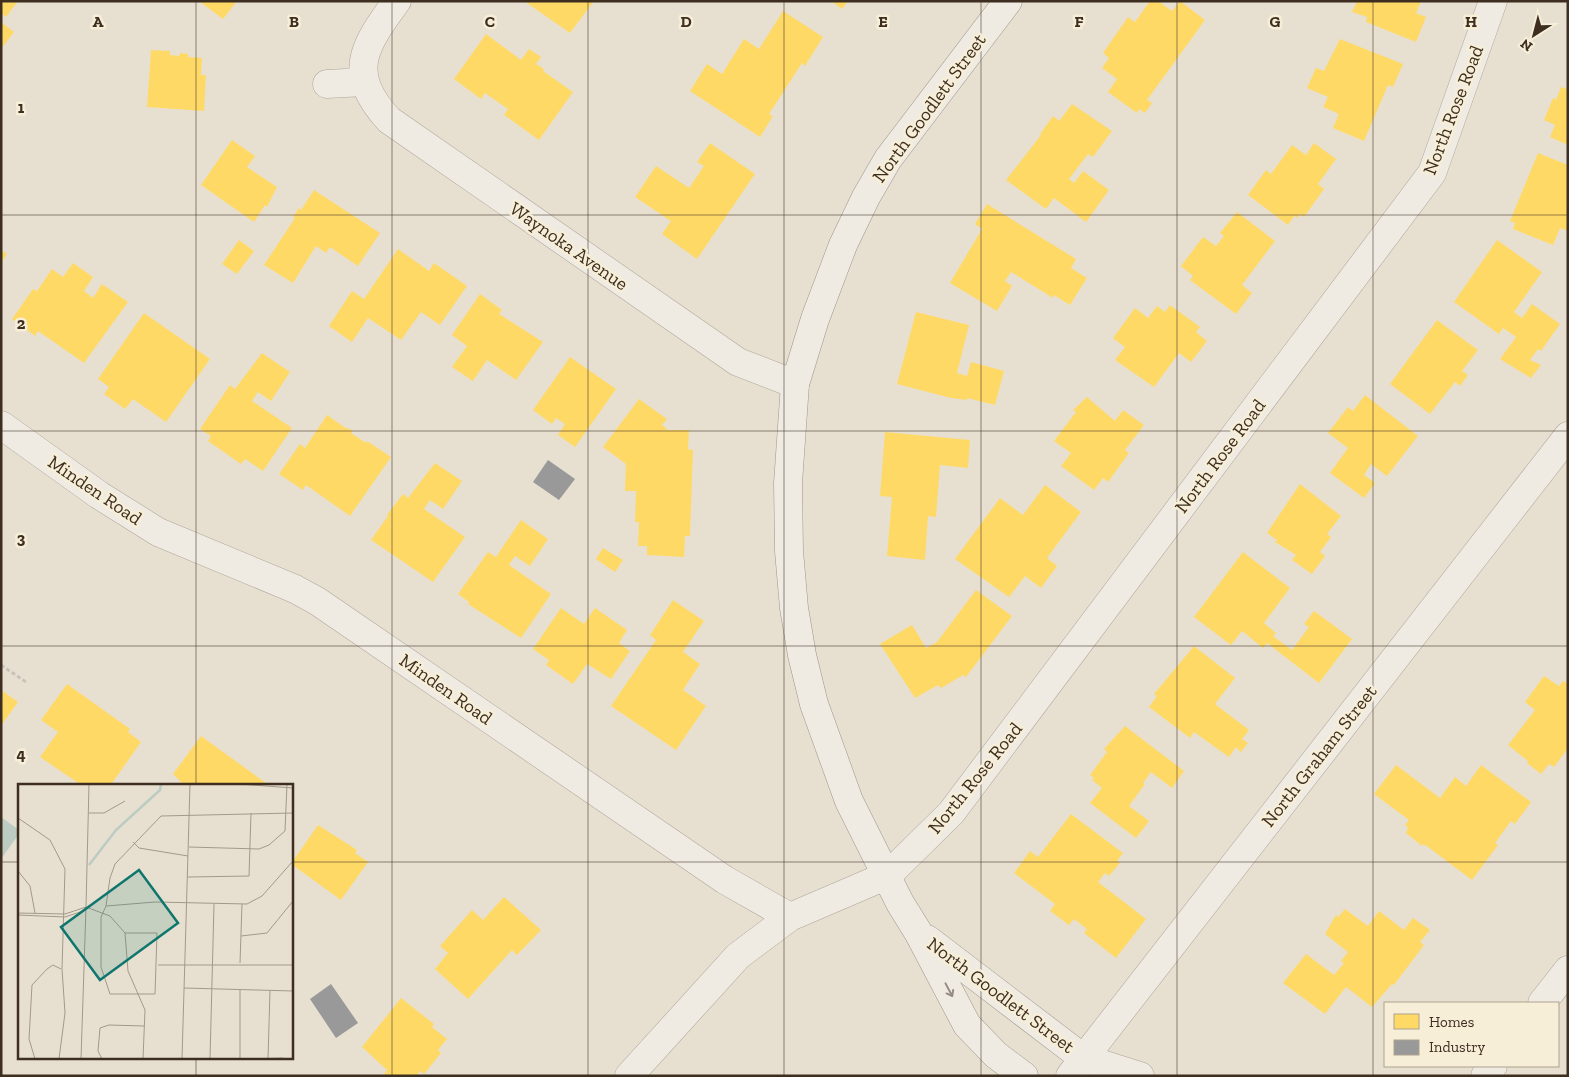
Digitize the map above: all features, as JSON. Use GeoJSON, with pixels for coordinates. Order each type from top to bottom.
{"type":"FeatureCollection","features":[{"type":"Feature","properties":{"kind":"street"},"geometry":{"type":"LineString","coordinates":[[327,84],[364,82],[364,55],[367,47],[374,32],[397,1]]}},
{"type":"Feature","properties":{"kind":"street","name":"North Goodlett Street"},"geometry":{"type":"LineString","coordinates":[[1008,1],[888,159],[866,196],[843,246],[815,319],[796,384],[788,483],[789,551],[794,608],[802,655],[827,745],[849,801],[888,875],[900,903],[918,932],[967,1025],[996,1055],[1024,1076]]}},
{"type":"Feature","properties":{"kind":"street","name":"North Rose Road"},"geometry":{"type":"LineString","coordinates":[[888,875],[951,813],[1432,173],[1493,1]]}},
{"type":"Feature","properties":{"kind":"street","name":"Waynoka Avenue"},"geometry":{"type":"LineString","coordinates":[[364,82],[373,103],[397,126],[738,362],[796,384]]}},
{"type":"Feature","properties":{"kind":"street","name":"Minden Road"},"geometry":{"type":"LineString","coordinates":[[1,425],[99,495],[158,532],[295,589],[317,601],[725,880],[790,917]]}},
{"type":"Feature","properties":{"kind":"street","name":"North Graham Street"},"geometry":{"type":"LineString","coordinates":[[1077,1067],[1568,436]]}},
{"type":"Feature","properties":{"kind":"street"},"geometry":{"type":"LineString","coordinates":[[629,1076],[738,956],[790,917],[888,875]]}},
{"type":"Feature","properties":{"kind":"street","name":"North Goodlett Street"},"geometry":{"type":"LineString","coordinates":[[918,932],[998,995],[1077,1067]]}},
{"type":"Feature","properties":{"kind":"street"},"geometry":{"type":"LineString","coordinates":[[1543,1002],[1568,970]]}},
{"type":"Feature","properties":{"kind":"street"},"geometry":{"type":"LineString","coordinates":[[1077,1067],[1140,1076]]}},
{"type":"Feature","properties":{"kind":"path"},"geometry":{"type":"LineString","coordinates":[[1,665],[26,682]]}},
{"type":"Feature","properties":{"kind":"shaded area"},"geometry":{"type":"Polygon","coordinates":[[[1,817],[18,829],[18,835],[1,859],[1,817]]]}},
{"type":"Feature","properties":{"kind":"building: Homes"},"geometry":{"type":"Polygon","coordinates":[[[1,1],[18,1],[6,17],[1,13],[1,1]]]}},
{"type":"Feature","properties":{"kind":"building: Homes"},"geometry":{"type":"Polygon","coordinates":[[[199,1],[237,1],[223,19],[199,1]]]}},
{"type":"Feature","properties":{"kind":"building: Homes"},"geometry":{"type":"Polygon","coordinates":[[[524,1],[594,1],[570,33],[524,1]]]}},
{"type":"Feature","properties":{"kind":"building: Homes"},"geometry":{"type":"Polygon","coordinates":[[[831,1],[848,1],[842,9],[831,1]]]}},
{"type":"Feature","properties":{"kind":"building: Homes"},"geometry":{"type":"Polygon","coordinates":[[[1150,1],[1158,1],[1172,11],[1180,1],[1205,20],[1147,100],[1152,103],[1145,113],[1139,109],[1137,113],[1108,92],[1117,79],[1102,68],[1109,58],[1103,53],[1128,17],[1135,22],[1150,1]]]}},
{"type":"Feature","properties":{"kind":"building: Homes"},"geometry":{"type":"Polygon","coordinates":[[[1357,1],[1421,1],[1416,13],[1426,17],[1416,42],[1366,22],[1367,17],[1352,12],[1357,1]]]}},
{"type":"Feature","properties":{"kind":"building: Homes"},"geometry":{"type":"Polygon","coordinates":[[[783,11],[823,37],[805,66],[802,63],[769,114],[773,116],[760,137],[690,91],[707,64],[722,74],[744,39],[759,49],[783,11]]]}},
{"type":"Feature","properties":{"kind":"building: Homes"},"geometry":{"type":"Polygon","coordinates":[[[1,22],[14,32],[1,49],[1,22]]]}},
{"type":"Feature","properties":{"kind":"building: Homes"},"geometry":{"type":"Polygon","coordinates":[[[486,34],[521,60],[529,49],[541,57],[536,64],[573,92],[539,140],[504,115],[508,109],[485,93],[481,99],[454,79],[486,34]]]}},
{"type":"Feature","properties":{"kind":"building: Homes"},"geometry":{"type":"Polygon","coordinates":[[[1340,39],[1403,64],[1393,87],[1388,85],[1364,141],[1333,128],[1339,114],[1323,107],[1328,97],[1307,88],[1316,68],[1324,71],[1340,39]]]}},
{"type":"Feature","properties":{"kind":"building: Homes"},"geometry":{"type":"Polygon","coordinates":[[[151,50],[170,51],[170,55],[179,56],[180,53],[188,54],[188,57],[202,58],[201,75],[206,75],[204,111],[147,107],[151,50]]]}},
{"type":"Feature","properties":{"kind":"building: Homes"},"geometry":{"type":"Polygon","coordinates":[[[1561,87],[1568,89],[1568,145],[1550,137],[1555,125],[1544,120],[1553,98],[1556,100],[1561,87]]]}},
{"type":"Feature","properties":{"kind":"building: Homes"},"geometry":{"type":"Polygon","coordinates":[[[1072,104],[1112,131],[1093,157],[1088,154],[1069,179],[1074,183],[1083,171],[1109,190],[1086,222],[1054,198],[1046,209],[1006,180],[1041,135],[1053,116],[1059,121],[1072,104]]]}},
{"type":"Feature","properties":{"kind":"building: Homes"},"geometry":{"type":"Polygon","coordinates":[[[232,140],[255,156],[247,167],[277,187],[267,207],[265,205],[254,222],[201,185],[232,140]]]}},
{"type":"Feature","properties":{"kind":"building: Homes"},"geometry":{"type":"Polygon","coordinates":[[[710,143],[755,174],[697,259],[662,234],[671,221],[635,197],[656,166],[689,188],[704,166],[697,162],[710,143]]]}},
{"type":"Feature","properties":{"kind":"building: Homes"},"geometry":{"type":"Polygon","coordinates":[[[1314,143],[1336,159],[1318,184],[1324,189],[1304,217],[1300,214],[1297,218],[1294,216],[1288,225],[1248,195],[1266,170],[1271,174],[1292,145],[1306,155],[1314,143]]]}},
{"type":"Feature","properties":{"kind":"building: Homes"},"geometry":{"type":"Polygon","coordinates":[[[1538,153],[1568,165],[1568,231],[1560,228],[1553,245],[1513,229],[1515,223],[1510,221],[1538,153]]]}},
{"type":"Feature","properties":{"kind":"building: Homes"},"geometry":{"type":"Polygon","coordinates":[[[314,190],[380,233],[358,266],[330,247],[326,253],[316,246],[293,283],[264,265],[295,218],[293,217],[299,208],[301,210],[314,190]]]}},
{"type":"Feature","properties":{"kind":"building: Homes"},"geometry":{"type":"Polygon","coordinates":[[[987,204],[1076,259],[1071,268],[1087,278],[1070,305],[1054,295],[1053,298],[1011,272],[1005,281],[1012,286],[997,311],[950,283],[982,229],[975,224],[987,204]]]}},
{"type":"Feature","properties":{"kind":"building: Homes"},"geometry":{"type":"Polygon","coordinates":[[[1237,212],[1275,241],[1242,285],[1252,293],[1236,314],[1190,280],[1193,276],[1181,266],[1203,237],[1216,246],[1224,236],[1220,233],[1237,212]]]}},
{"type":"Feature","properties":{"kind":"building: Homes"},"geometry":{"type":"Polygon","coordinates":[[[239,240],[254,251],[237,274],[222,264],[239,240]]]}},
{"type":"Feature","properties":{"kind":"building: Homes"},"geometry":{"type":"Polygon","coordinates":[[[1497,240],[1542,272],[1514,312],[1522,318],[1532,304],[1560,324],[1541,351],[1538,349],[1530,360],[1541,365],[1531,378],[1500,359],[1516,337],[1503,328],[1499,334],[1454,302],[1497,240]]]}},
{"type":"Feature","properties":{"kind":"building: Homes"},"geometry":{"type":"Polygon","coordinates":[[[398,249],[429,271],[434,263],[467,286],[440,325],[421,312],[401,340],[368,318],[352,342],[329,326],[352,291],[364,299],[398,249]]]}},
{"type":"Feature","properties":{"kind":"building: Homes"},"geometry":{"type":"Polygon","coordinates":[[[1,250],[7,254],[1,263],[1,250]]]}},
{"type":"Feature","properties":{"kind":"building: Homes"},"geometry":{"type":"Polygon","coordinates":[[[73,263],[93,277],[84,291],[93,298],[102,284],[128,302],[84,363],[38,331],[35,336],[12,319],[33,289],[37,291],[52,269],[63,277],[73,263]]]}},
{"type":"Feature","properties":{"kind":"building: Homes"},"geometry":{"type":"Polygon","coordinates":[[[480,294],[502,310],[499,314],[543,342],[516,380],[487,360],[473,381],[452,367],[467,346],[452,335],[480,294]]]}},
{"type":"Feature","properties":{"kind":"building: Homes"},"geometry":{"type":"Polygon","coordinates":[[[1170,305],[1200,327],[1196,332],[1207,341],[1191,362],[1179,353],[1154,387],[1115,360],[1125,347],[1113,338],[1135,308],[1148,318],[1157,306],[1165,312],[1170,305]]]}},
{"type":"Feature","properties":{"kind":"building: Homes"},"geometry":{"type":"Polygon","coordinates":[[[916,312],[969,325],[957,373],[967,376],[971,362],[1004,371],[995,405],[967,398],[967,400],[951,398],[897,384],[916,312]]]}},
{"type":"Feature","properties":{"kind":"building: Homes"},"geometry":{"type":"Polygon","coordinates":[[[144,313],[210,359],[166,422],[133,399],[125,409],[104,394],[109,387],[98,379],[144,313]]]}},
{"type":"Feature","properties":{"kind":"building: Homes"},"geometry":{"type":"Polygon","coordinates":[[[1437,320],[1478,350],[1462,371],[1468,375],[1460,386],[1455,382],[1430,414],[1390,384],[1437,320]]]}},
{"type":"Feature","properties":{"kind":"building: Homes"},"geometry":{"type":"Polygon","coordinates":[[[262,353],[290,372],[271,401],[258,392],[252,401],[292,428],[263,471],[245,459],[241,464],[208,441],[211,436],[200,429],[230,385],[235,389],[262,353]]]}},
{"type":"Feature","properties":{"kind":"building: Homes"},"geometry":{"type":"Polygon","coordinates":[[[570,357],[616,389],[575,447],[558,435],[565,424],[556,418],[552,424],[533,410],[570,357]]]}},
{"type":"Feature","properties":{"kind":"building: Homes"},"geometry":{"type":"Polygon","coordinates":[[[1365,395],[1418,436],[1387,476],[1371,464],[1364,475],[1375,483],[1364,498],[1330,473],[1348,448],[1328,433],[1348,407],[1353,411],[1365,395]]]}},
{"type":"Feature","properties":{"kind":"building: Homes"},"geometry":{"type":"Polygon","coordinates":[[[1087,397],[1115,421],[1123,410],[1144,425],[1125,450],[1129,453],[1108,482],[1103,478],[1094,490],[1061,466],[1071,453],[1054,441],[1076,412],[1073,410],[1087,397]]]}},
{"type":"Feature","properties":{"kind":"building: Homes"},"geometry":{"type":"Polygon","coordinates":[[[639,399],[667,419],[662,425],[668,430],[689,430],[688,449],[693,450],[690,536],[685,536],[684,557],[647,555],[647,546],[638,546],[639,522],[635,522],[636,491],[625,491],[626,464],[603,447],[639,399]]]}},
{"type":"Feature","properties":{"kind":"building: Homes"},"geometry":{"type":"Polygon","coordinates":[[[327,415],[353,431],[351,433],[366,443],[367,441],[391,457],[350,516],[306,485],[303,490],[279,474],[300,444],[305,448],[327,415]]]}},
{"type":"Feature","properties":{"kind":"building: Homes"},"geometry":{"type":"Polygon","coordinates":[[[885,432],[970,440],[968,468],[940,465],[936,517],[928,516],[925,560],[887,556],[892,497],[880,496],[885,432]]]}},
{"type":"Feature","properties":{"kind":"building: Homes"},"geometry":{"type":"Polygon","coordinates":[[[435,463],[462,481],[443,509],[430,500],[424,509],[465,537],[433,582],[371,540],[403,494],[408,498],[435,463]]]}},
{"type":"Feature","properties":{"kind":"building: Homes"},"geometry":{"type":"Polygon","coordinates":[[[1300,484],[1341,516],[1327,534],[1331,537],[1320,552],[1325,556],[1312,574],[1292,560],[1296,555],[1275,542],[1277,540],[1267,533],[1300,484]]]}},
{"type":"Feature","properties":{"kind":"building: Homes"},"geometry":{"type":"Polygon","coordinates":[[[1045,485],[1081,512],[1047,558],[1057,566],[1041,588],[1025,576],[1009,597],[955,559],[1000,498],[1023,515],[1045,485]]]}},
{"type":"Feature","properties":{"kind":"building: Homes"},"geometry":{"type":"Polygon","coordinates":[[[521,520],[548,539],[530,566],[515,556],[509,565],[551,594],[521,638],[468,604],[469,602],[458,594],[488,552],[496,557],[521,520]]]}},
{"type":"Feature","properties":{"kind":"building: Homes"},"geometry":{"type":"Polygon","coordinates":[[[603,548],[623,560],[615,572],[596,559],[603,548]]]}},
{"type":"Feature","properties":{"kind":"building: Homes"},"geometry":{"type":"Polygon","coordinates":[[[1243,552],[1290,588],[1264,623],[1276,633],[1273,636],[1292,650],[1309,627],[1304,624],[1314,611],[1352,639],[1319,683],[1267,643],[1263,648],[1242,631],[1231,645],[1194,617],[1243,552]]]}},
{"type":"Feature","properties":{"kind":"building: Homes"},"geometry":{"type":"Polygon","coordinates":[[[976,590],[1012,616],[966,677],[963,675],[941,688],[938,685],[915,698],[880,644],[912,625],[926,648],[937,642],[976,590]]]}},
{"type":"Feature","properties":{"kind":"building: Homes"},"geometry":{"type":"Polygon","coordinates":[[[673,600],[704,621],[683,652],[700,664],[683,690],[706,706],[676,750],[611,706],[656,640],[650,635],[673,600]]]}},
{"type":"Feature","properties":{"kind":"building: Homes"},"geometry":{"type":"Polygon","coordinates":[[[561,608],[584,624],[595,608],[627,630],[619,643],[630,651],[611,679],[587,664],[573,684],[546,665],[549,660],[533,649],[561,608]]]}},
{"type":"Feature","properties":{"kind":"building: Homes"},"geometry":{"type":"Polygon","coordinates":[[[1194,646],[1235,678],[1215,704],[1249,730],[1242,739],[1248,743],[1241,752],[1236,747],[1229,757],[1194,732],[1190,738],[1149,707],[1157,696],[1154,694],[1194,646]]]}},
{"type":"Feature","properties":{"kind":"building: Homes"},"geometry":{"type":"Polygon","coordinates":[[[1544,676],[1559,686],[1563,681],[1568,684],[1568,748],[1554,767],[1549,764],[1541,774],[1508,745],[1535,710],[1525,702],[1544,676]]]}},
{"type":"Feature","properties":{"kind":"building: Homes"},"geometry":{"type":"Polygon","coordinates":[[[67,684],[130,729],[128,732],[141,742],[111,784],[77,784],[40,757],[58,732],[41,720],[67,684]]]}},
{"type":"Feature","properties":{"kind":"building: Homes"},"geometry":{"type":"Polygon","coordinates":[[[1,690],[18,702],[1,726],[1,690]]]}},
{"type":"Feature","properties":{"kind":"building: Homes"},"geometry":{"type":"Polygon","coordinates":[[[1125,726],[1184,771],[1172,788],[1151,772],[1143,783],[1145,784],[1129,806],[1149,821],[1136,838],[1090,803],[1102,788],[1092,780],[1094,778],[1090,775],[1107,752],[1104,749],[1125,726]]]}},
{"type":"Feature","properties":{"kind":"building: Homes"},"geometry":{"type":"Polygon","coordinates":[[[201,736],[267,784],[183,784],[173,774],[201,736]]]}},
{"type":"Feature","properties":{"kind":"building: Homes"},"geometry":{"type":"Polygon","coordinates":[[[1396,765],[1440,798],[1455,777],[1466,786],[1481,765],[1531,802],[1515,824],[1511,821],[1495,843],[1498,845],[1472,880],[1406,833],[1408,827],[1405,825],[1409,820],[1374,794],[1396,765]]]}},
{"type":"Feature","properties":{"kind":"building: Homes"},"geometry":{"type":"Polygon","coordinates":[[[1071,814],[1123,853],[1117,861],[1120,863],[1109,876],[1105,873],[1098,882],[1146,919],[1116,958],[1084,933],[1087,929],[1074,919],[1069,925],[1050,911],[1055,904],[1014,873],[1030,851],[1038,857],[1071,814]]]}},
{"type":"Feature","properties":{"kind":"building: Homes"},"geometry":{"type":"Polygon","coordinates":[[[318,825],[357,850],[355,853],[368,862],[341,900],[292,865],[318,825]]]}},
{"type":"Feature","properties":{"kind":"building: Homes"},"geometry":{"type":"Polygon","coordinates":[[[504,897],[541,930],[517,955],[512,950],[468,999],[435,969],[448,953],[440,946],[472,910],[483,920],[504,897]]]}},
{"type":"Feature","properties":{"kind":"building: Homes"},"geometry":{"type":"Polygon","coordinates":[[[1345,909],[1368,926],[1379,911],[1404,930],[1413,918],[1430,930],[1420,942],[1424,945],[1394,985],[1392,984],[1372,1007],[1346,987],[1325,1014],[1283,983],[1306,954],[1334,975],[1344,963],[1341,961],[1348,952],[1325,934],[1336,915],[1338,917],[1345,909]]]}},
{"type":"Feature","properties":{"kind":"building: Homes"},"geometry":{"type":"Polygon","coordinates":[[[401,998],[434,1024],[432,1027],[447,1039],[438,1050],[441,1053],[424,1074],[420,1071],[417,1076],[383,1076],[387,1070],[362,1047],[401,998]]]}},
{"type":"Feature","properties":{"kind":"building: Industry"},"geometry":{"type":"Polygon","coordinates":[[[548,460],[575,479],[559,500],[533,482],[548,460]]]}},
{"type":"Feature","properties":{"kind":"building: Industry"},"geometry":{"type":"Polygon","coordinates":[[[331,984],[358,1023],[336,1038],[310,999],[331,984]]]}}]}
